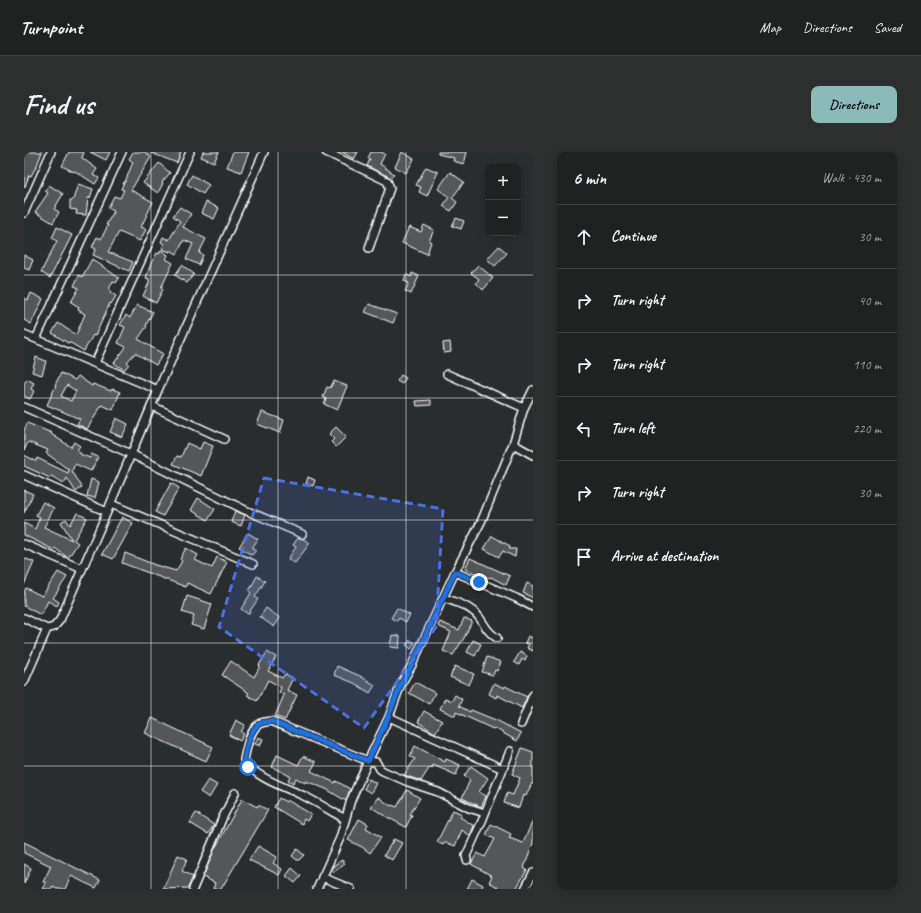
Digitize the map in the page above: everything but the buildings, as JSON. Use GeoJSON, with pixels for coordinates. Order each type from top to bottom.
{"type":"FeatureCollection","features":[{"type":"Feature","properties":{"kind":"street"},"geometry":{"type":"LineString","coordinates":[[24,213],[51,152]]}},
{"type":"Feature","properties":{"kind":"street"},"geometry":{"type":"LineString","coordinates":[[36,339],[122,152]]}},
{"type":"Feature","properties":{"kind":"street"},"geometry":{"type":"LineString","coordinates":[[95,363],[190,152]]}},
{"type":"Feature","properties":{"kind":"street"},"geometry":{"type":"LineString","coordinates":[[24,618],[47,629],[54,627],[60,620],[158,390],[264,152]]}},
{"type":"Feature","properties":{"kind":"street"},"geometry":{"type":"LineString","coordinates":[[326,152],[387,181],[390,185],[369,248]]}},
{"type":"Feature","properties":{"kind":"street"},"geometry":{"type":"LineString","coordinates":[[24,334],[158,390]]}},
{"type":"Feature","properties":{"kind":"street"},"geometry":{"type":"LineString","coordinates":[[447,374],[524,408]]}},
{"type":"Feature","properties":{"kind":"street"},"geometry":{"type":"LineString","coordinates":[[317,889],[340,838],[345,819],[401,684],[412,665],[455,572],[481,522],[513,444],[524,408],[533,390]]}},
{"type":"Feature","properties":{"kind":"street"},"geometry":{"type":"LineString","coordinates":[[152,406],[224,439]]}},
{"type":"Feature","properties":{"kind":"street"},"geometry":{"type":"LineString","coordinates":[[24,407],[131,454],[231,503],[302,534]]}},
{"type":"Feature","properties":{"kind":"street"},"geometry":{"type":"LineString","coordinates":[[513,444],[533,455]]}},
{"type":"Feature","properties":{"kind":"street"},"geometry":{"type":"LineString","coordinates":[[24,475],[107,512]]}},
{"type":"Feature","properties":{"kind":"street"},"geometry":{"type":"LineString","coordinates":[[110,504],[253,564]]}},
{"type":"Feature","properties":{"kind":"street"},"geometry":{"type":"LineString","coordinates":[[24,544],[82,569]]}},
{"type":"Feature","properties":{"kind":"street"},"geometry":{"type":"LineString","coordinates":[[455,572],[516,598],[533,607]]}},
{"type":"Feature","properties":{"kind":"street"},"geometry":{"type":"LineString","coordinates":[[443,598],[463,604],[478,616],[489,633],[497,638]]}},
{"type":"Feature","properties":{"kind":"street"},"geometry":{"type":"LineString","coordinates":[[24,682],[47,629]]}},
{"type":"Feature","properties":{"kind":"street"},"geometry":{"type":"LineString","coordinates":[[521,724],[533,694]]}},
{"type":"Feature","properties":{"kind":"street"},"geometry":{"type":"LineString","coordinates":[[388,717],[503,769]]}},
{"type":"Feature","properties":{"kind":"street"},"geometry":{"type":"LineString","coordinates":[[345,819],[306,797],[252,770],[244,760],[248,742],[257,726],[271,721],[368,761],[376,762],[383,771],[408,782],[438,792],[469,808],[485,814]]}},
{"type":"Feature","properties":{"kind":"street"},"geometry":{"type":"LineString","coordinates":[[467,860],[466,856],[485,814],[510,751]]}},
{"type":"Feature","properties":{"kind":"street"},"geometry":{"type":"LineString","coordinates":[[193,889],[222,819],[235,793]]}},
{"type":"Feature","properties":{"kind":"street"},"geometry":{"type":"LineString","coordinates":[[524,889],[533,873]]}},
{"type":"Feature","properties":{"kind":"street"},"geometry":{"type":"LineString","coordinates":[[322,876],[352,889]]}},
{"type":"Feature","properties":{"kind":"highlighted area"},"geometry":{"type":"Polygon","coordinates":[[[264,478],[443,509],[436,627],[364,728],[219,627],[264,478]]]}},
{"type":"Feature","properties":{"kind":"route"},"geometry":{"type":"LineString","coordinates":[[248,767],[244,760],[248,742],[257,726],[271,721],[368,761],[401,684],[412,665],[455,572],[479,582]]}}]}
